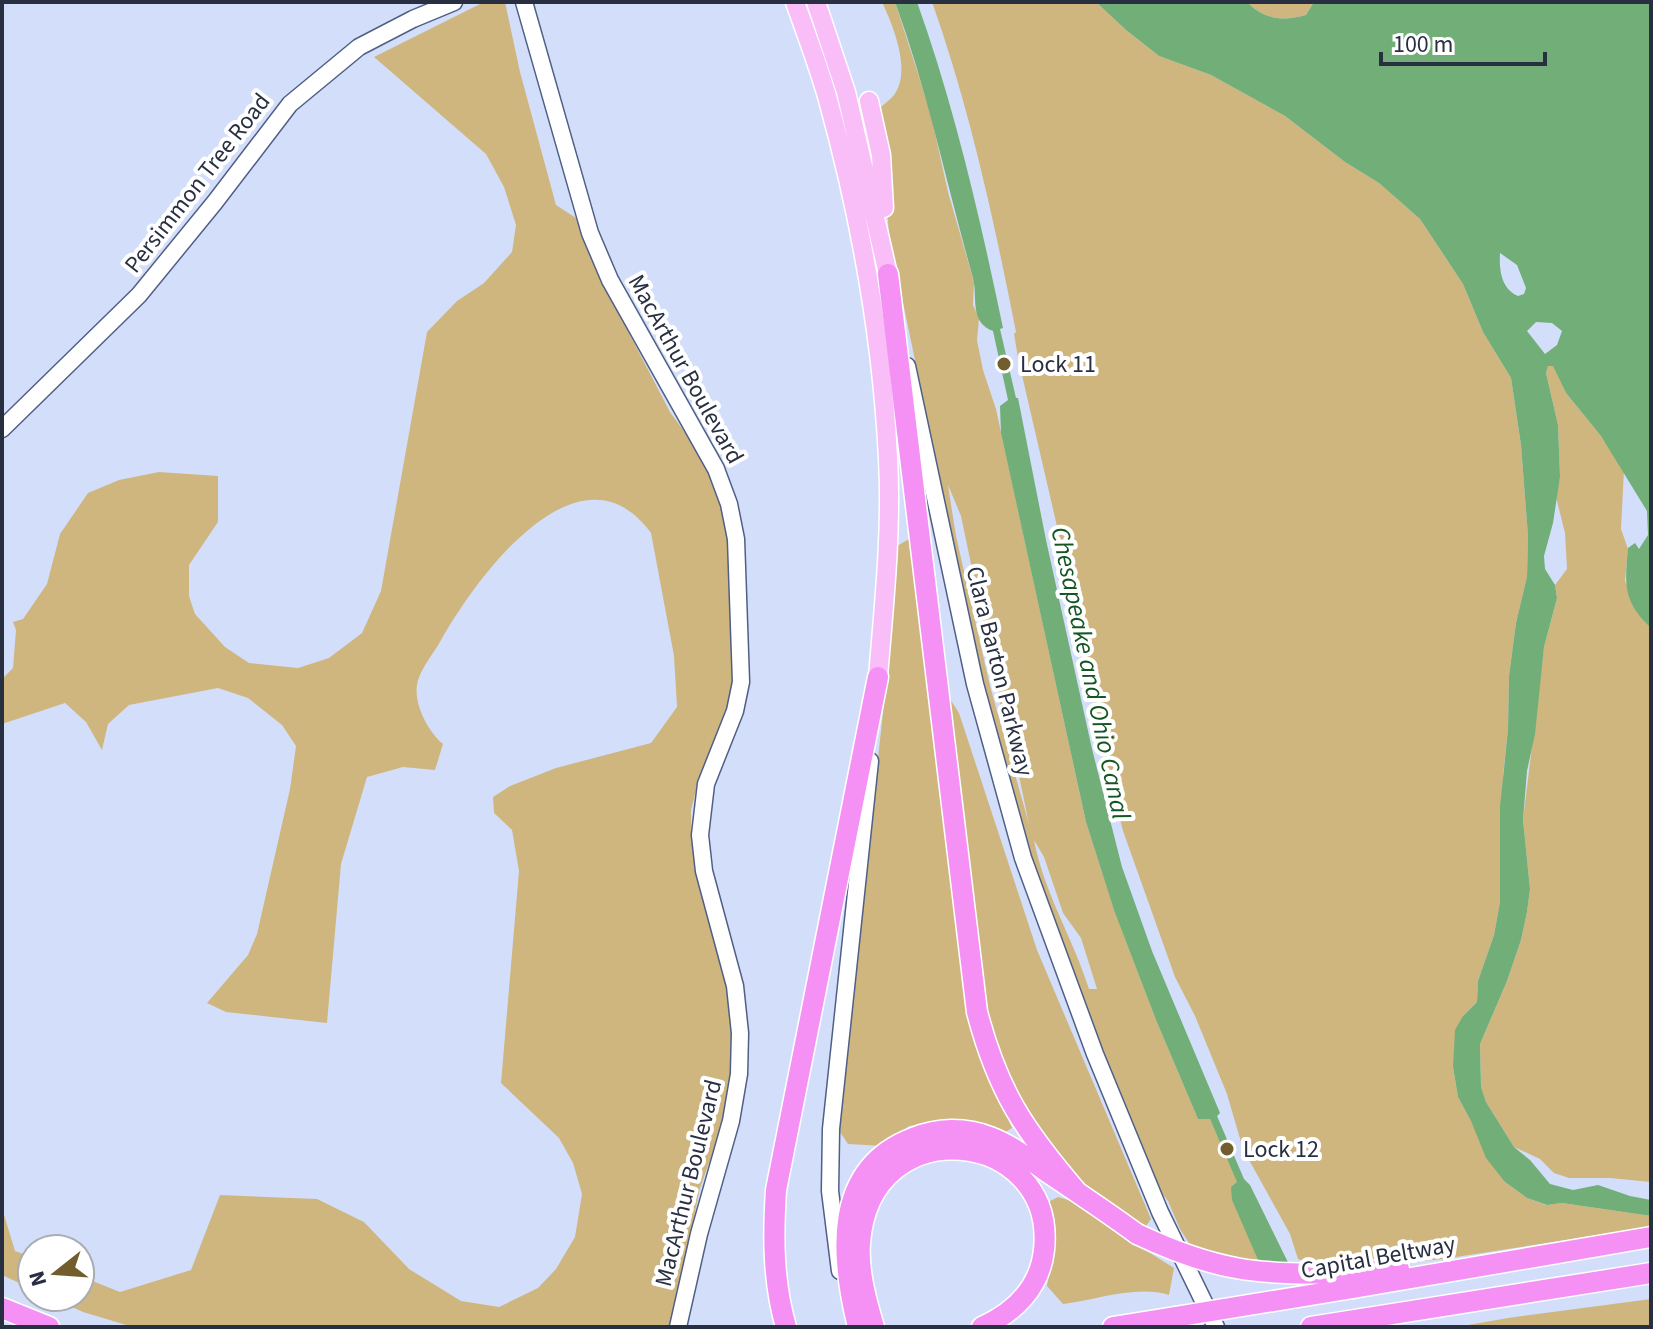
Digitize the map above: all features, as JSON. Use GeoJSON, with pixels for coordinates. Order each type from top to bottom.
{"type":"FeatureCollection","features":[{"type":"Feature","properties":{"kind":"highway"},"geometry":{"type":"LineString","coordinates":[[888,274],[977,1012],[991,1061],[1012,1107],[1041,1151],[1077,1192]]}},
{"type":"Feature","properties":{"kind":"highway"},"geometry":{"type":"LineString","coordinates":[[786,1327],[777,1289],[774,1257],[776,1190],[878,677]]}},
{"type":"Feature","properties":{"kind":"highway"},"geometry":{"type":"LineString","coordinates":[[855,1327],[845,1238],[854,1192],[862,1178],[888,1151],[924,1133],[947,1130],[969,1131],[1008,1145],[1137,1234],[1200,1261],[1231,1269],[1349,1280],[1515,1260],[1651,1237]]}},
{"type":"Feature","properties":{"kind":"highway"},"geometry":{"type":"LineString","coordinates":[[874,1327],[861,1264],[863,1221],[871,1200],[881,1182],[894,1169],[932,1150],[952,1148],[974,1150],[1012,1170],[1027,1185],[1038,1206],[1043,1225],[1043,1264],[1035,1281],[1013,1309],[982,1327]]}},
{"type":"Feature","properties":{"kind":"highway"},"geometry":{"type":"LineString","coordinates":[[1311,1327],[1651,1273]]}},
{"type":"Feature","properties":{"kind":"highway","name":"Capital Beltway"},"geometry":{"type":"LineString","coordinates":[[1113,1327],[1349,1280]]}},
{"type":"Feature","properties":{"kind":"highway"},"geometry":{"type":"LineString","coordinates":[[1396,1327],[1520,1294]]}},
{"type":"Feature","properties":{"kind":"highway"},"geometry":{"type":"LineString","coordinates":[[2,1308],[49,1327]]}},
{"type":"Feature","properties":{"kind":"main road","name":"Persimmon Tree Road"},"geometry":{"type":"LineString","coordinates":[[2,429],[139,295],[290,104],[359,47],[454,2]]}},
{"type":"Feature","properties":{"kind":"main road","name":"MacArthur Boulevard"},"geometry":{"type":"LineString","coordinates":[[524,2],[590,233],[610,280],[716,469],[729,504],[736,539],[741,682],[735,711],[706,784],[700,835],[704,871],[735,986],[740,1033],[739,1074],[731,1121],[699,1234],[678,1327]]}},
{"type":"Feature","properties":{"kind":"main road"},"geometry":{"type":"LineString","coordinates":[[795,2],[827,96],[853,196],[880,364],[888,461],[886,570],[878,677],[831,1129],[833,1226],[839,1268],[855,1327]]}},
{"type":"Feature","properties":{"kind":"main road","name":"Clara Barton Parkway"},"geometry":{"type":"LineString","coordinates":[[816,2],[846,92],[870,185],[975,684],[1023,858],[1118,1112],[1160,1212],[1216,1327]]}},
{"type":"Feature","properties":{"kind":"main road"},"geometry":{"type":"LineString","coordinates":[[869,101],[881,155],[888,274]]}},
{"type":"Feature","properties":{"kind":"shaded area"},"geometry":{"type":"Polygon","coordinates":[[[484,2],[505,2],[520,72],[556,205],[576,218],[593,264],[670,412],[694,445],[712,478],[727,524],[735,652],[732,698],[722,729],[701,771],[691,810],[691,830],[699,881],[726,972],[735,1060],[718,1138],[700,1188],[671,1327],[133,1327],[86,1313],[96,1313],[96,1282],[120,1292],[191,1270],[220,1195],[317,1199],[364,1222],[409,1269],[461,1301],[499,1307],[538,1288],[556,1269],[575,1237],[582,1194],[573,1163],[559,1138],[501,1083],[519,871],[512,830],[494,813],[493,797],[510,786],[556,768],[651,743],[677,707],[674,656],[651,533],[623,507],[593,500],[562,508],[532,527],[503,554],[478,585],[423,668],[417,685],[420,709],[427,725],[443,744],[435,770],[403,767],[367,777],[341,864],[327,1023],[226,1012],[207,1003],[248,955],[257,934],[290,789],[296,746],[282,725],[248,698],[218,688],[129,705],[108,724],[102,750],[86,722],[65,703],[2,724],[2,679],[13,668],[16,630],[13,622],[23,619],[47,584],[60,534],[88,493],[119,480],[159,472],[218,476],[218,522],[189,565],[189,596],[195,614],[225,647],[249,663],[298,668],[329,658],[362,633],[381,591],[427,332],[457,301],[484,283],[512,252],[516,225],[504,187],[486,154],[374,57],[484,2]]]}},
{"type":"Feature","properties":{"kind":"shaded area"},"geometry":{"type":"Polygon","coordinates":[[[882,2],[895,2],[930,111],[948,192],[974,282],[973,305],[979,318],[977,340],[983,370],[996,409],[1086,822],[1114,909],[1156,1020],[1198,1119],[1210,1119],[1238,1182],[1231,1187],[1261,1267],[1194,1251],[1180,1229],[1126,1115],[1043,901],[988,712],[889,235],[880,108],[894,95],[899,85],[901,61],[882,2]],[[948,485],[956,536],[990,686],[1029,824],[1003,718],[961,516],[948,485]],[[1034,840],[1052,897],[1089,989],[1097,989],[1081,938],[1063,913],[1044,857],[1034,840]]]}},
{"type":"Feature","properties":{"kind":"shaded area"},"geometry":{"type":"Polygon","coordinates":[[[895,2],[917,2],[966,164],[1092,749],[1122,867],[1152,951],[1220,1113],[1217,1116],[1244,1179],[1250,1185],[1308,1303],[1299,1310],[1275,1299],[1232,1200],[1231,1187],[1237,1182],[1210,1119],[1198,1119],[1156,1020],[1114,910],[1086,822],[1001,433],[1000,406],[1008,400],[993,331],[985,327],[977,316],[973,278],[937,139],[895,2]]]}},
{"type":"Feature","properties":{"kind":"shaded area"},"geometry":{"type":"Polygon","coordinates":[[[932,2],[1096,2],[1159,56],[1211,75],[1285,116],[1345,162],[1379,183],[1420,219],[1463,284],[1483,332],[1511,378],[1521,445],[1528,536],[1527,578],[1516,623],[1509,676],[1500,902],[1494,935],[1478,981],[1477,1002],[1463,1016],[1453,1067],[1458,1097],[1505,1182],[1527,1198],[1546,1205],[1562,1203],[1651,1216],[1651,1227],[1443,1259],[1330,1270],[1298,1259],[1290,1234],[1243,1149],[1227,1094],[1195,1016],[1175,977],[1123,831],[1018,358],[1016,332],[990,207],[958,83],[932,2]]]}},
{"type":"Feature","properties":{"kind":"shaded area"},"geometry":{"type":"Polygon","coordinates":[[[1096,2],[1247,2],[1267,15],[1289,18],[1306,15],[1314,2],[1651,2],[1651,628],[1630,600],[1626,582],[1628,548],[1635,543],[1639,549],[1648,535],[1647,511],[1601,436],[1566,393],[1553,366],[1548,366],[1546,373],[1558,425],[1560,477],[1544,556],[1545,569],[1555,585],[1557,598],[1544,647],[1535,734],[1527,771],[1523,820],[1530,889],[1521,940],[1480,1044],[1481,1087],[1486,1102],[1514,1147],[1530,1160],[1550,1184],[1573,1190],[1598,1185],[1651,1200],[1651,1216],[1562,1203],[1547,1205],[1527,1198],[1505,1182],[1486,1158],[1458,1097],[1453,1067],[1455,1030],[1477,1002],[1478,981],[1494,935],[1500,902],[1500,807],[1508,729],[1509,676],[1516,623],[1527,577],[1528,536],[1521,445],[1511,378],[1483,332],[1463,284],[1420,219],[1379,183],[1345,162],[1285,116],[1211,75],[1159,56],[1096,2]],[[1500,253],[1505,284],[1512,293],[1518,296],[1524,294],[1526,288],[1517,265],[1500,253]],[[1536,322],[1527,331],[1545,354],[1557,345],[1562,331],[1552,323],[1536,322]]]}},
{"type":"Feature","properties":{"kind":"shaded area"},"geometry":{"type":"Polygon","coordinates":[[[1247,2],[1314,2],[1306,15],[1281,18],[1260,12],[1247,2]]]}},
{"type":"Feature","properties":{"kind":"shaded area"},"geometry":{"type":"Polygon","coordinates":[[[1553,365],[1566,393],[1624,470],[1621,529],[1628,549],[1625,581],[1651,628],[1651,1182],[1569,1178],[1554,1173],[1540,1159],[1514,1147],[1486,1102],[1481,1087],[1480,1044],[1507,981],[1527,912],[1530,889],[1523,820],[1544,647],[1557,598],[1555,585],[1567,569],[1565,533],[1556,497],[1560,477],[1558,425],[1546,373],[1548,366],[1553,365]]]}},
{"type":"Feature","properties":{"kind":"shaded area"},"geometry":{"type":"Polygon","coordinates":[[[909,539],[978,1049],[1012,1128],[1004,1133],[937,1122],[909,1126],[883,1146],[848,1144],[838,1129],[891,638],[897,546],[909,539]]]}},
{"type":"Feature","properties":{"kind":"shaded area"},"geometry":{"type":"Polygon","coordinates":[[[950,699],[959,713],[1037,950],[1151,1219],[1144,1229],[1101,1201],[1069,1170],[1012,1095],[988,1024],[951,737],[950,699]]]}},
{"type":"Feature","properties":{"kind":"shaded area"},"geometry":{"type":"Polygon","coordinates":[[[1058,1197],[1078,1203],[1104,1224],[1174,1268],[1169,1295],[1130,1292],[1063,1304],[1047,1286],[1055,1232],[1048,1202],[1058,1197]]]}},
{"type":"Feature","properties":{"kind":"shaded area"},"geometry":{"type":"Polygon","coordinates":[[[2,1208],[16,1251],[16,1282],[2,1275],[2,1208]]]}},
{"type":"Feature","properties":{"kind":"shaded area"},"geometry":{"type":"Polygon","coordinates":[[[1651,1299],[1651,1327],[1457,1327],[1508,1318],[1651,1299]]]}},
{"type":"Feature","properties":{"kind":"pier"},"geometry":{"type":"Polygon","coordinates":[[[1257,1268],[1296,1269],[1319,1327],[1303,1327],[1296,1314],[1272,1301],[1257,1268]]]}},
{"type":"Feature","properties":{"kind":"place","name":"Lock 11"},"geometry":{"type":"Point","coordinates":[1004,364]}},
{"type":"Feature","properties":{"kind":"place","name":"Lock 12"},"geometry":{"type":"Point","coordinates":[1227,1149]}},
{"type":"Feature","properties":{"kind":"water label","name":"Chesapeake and Ohio Canal"},"geometry":{"type":"Point","coordinates":[1091,673]}}]}
